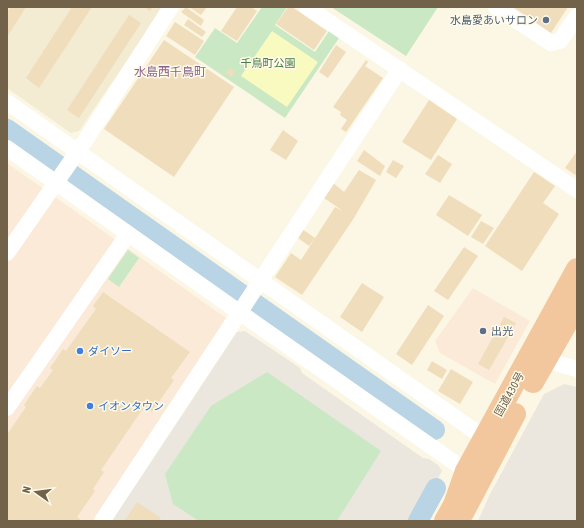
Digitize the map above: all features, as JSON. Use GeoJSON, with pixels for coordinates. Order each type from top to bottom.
{"type":"FeatureCollection","features":[{"type":"Feature","properties":{"kind":"highway","name":"国道430号"},"geometry":{"type":"LineString","coordinates":[[445,521],[473,475],[538,359],[577,269]]}},
{"type":"Feature","properties":{"kind":"highway","name":"国道430号"},"geometry":{"type":"LineString","coordinates":[[538,359],[577,305]]}},
{"type":"Feature","properties":{"kind":"highway","name":"国道430号"},"geometry":{"type":"LineString","coordinates":[[458,521],[473,475]]}},
{"type":"Feature","properties":{"kind":"street"},"geometry":{"type":"LineString","coordinates":[[7,253],[75,156],[171,7]]}},
{"type":"Feature","properties":{"kind":"street"},"geometry":{"type":"LineString","coordinates":[[307,7],[577,190]]}},
{"type":"Feature","properties":{"kind":"street"},"geometry":{"type":"LineString","coordinates":[[496,7],[551,42],[560,41],[577,16]]}},
{"type":"Feature","properties":{"kind":"street"},"geometry":{"type":"LineString","coordinates":[[102,521],[400,69]]}},
{"type":"Feature","properties":{"kind":"street"},"geometry":{"type":"LineString","coordinates":[[7,102],[75,156],[257,285],[491,442]]}},
{"type":"Feature","properties":{"kind":"street"},"geometry":{"type":"LineString","coordinates":[[7,148],[59,179],[128,234],[242,307],[473,475]]}},
{"type":"Feature","properties":{"kind":"street"},"geometry":{"type":"LineString","coordinates":[[7,408],[128,234]]}},
{"type":"Feature","properties":{"kind":"street"},"geometry":{"type":"LineString","coordinates":[[538,359],[577,369]]}},
{"type":"Feature","properties":{"kind":"shaded area"},"geometry":{"type":"Polygon","coordinates":[[[7,7],[163,7],[79,131],[71,133],[7,88],[7,7]]]}},
{"type":"Feature","properties":{"kind":"shaded area"},"geometry":{"type":"Polygon","coordinates":[[[7,163],[226,318],[93,521],[7,521],[7,163]]]}},
{"type":"Feature","properties":{"kind":"shaded area","name":"出光"},"geometry":{"type":"Polygon","coordinates":[[[473,288],[530,321],[495,384],[440,353],[435,341],[473,288]]]}},
{"type":"Feature","properties":{"kind":"shaded area"},"geometry":{"type":"Polygon","coordinates":[[[245,331],[300,368],[302,373],[423,458],[429,459],[438,465],[442,471],[414,521],[112,521],[237,332],[245,331]]]}},
{"type":"Feature","properties":{"kind":"shaded area"},"geometry":{"type":"Polygon","coordinates":[[[564,384],[577,387],[577,521],[478,521],[489,496],[544,394],[564,384]]]}},
{"type":"Feature","properties":{"kind":"green space","name":"千鳥町公園"},"geometry":{"type":"Polygon","coordinates":[[[262,7],[287,7],[275,25],[315,52],[329,31],[339,38],[285,118],[195,57],[215,28],[237,43],[262,7]]]}},
{"type":"Feature","properties":{"kind":"green space"},"geometry":{"type":"Polygon","coordinates":[[[331,7],[438,7],[406,56],[331,7]]]}},
{"type":"Feature","properties":{"kind":"green space"},"geometry":{"type":"Polygon","coordinates":[[[128,250],[139,258],[119,287],[108,279],[128,250]]]}},
{"type":"Feature","properties":{"kind":"green space"},"geometry":{"type":"Polygon","coordinates":[[[267,372],[381,451],[337,521],[199,521],[173,504],[165,474],[211,406],[267,372]]]}},
{"type":"Feature","properties":{"kind":"sand"},"geometry":{"type":"Polygon","coordinates":[[[272,31],[318,62],[287,107],[241,76],[272,31]]]}},
{"type":"Feature","properties":{"kind":"building"},"geometry":{"type":"Polygon","coordinates":[[[11,7],[26,7],[7,37],[7,12],[11,7]]]}},
{"type":"Feature","properties":{"kind":"building"},"geometry":{"type":"Polygon","coordinates":[[[72,7],[92,7],[39,88],[26,78],[72,7]]]}},
{"type":"Feature","properties":{"kind":"building"},"geometry":{"type":"Polygon","coordinates":[[[144,7],[153,7],[150,11],[144,7]]]}},
{"type":"Feature","properties":{"kind":"building"},"geometry":{"type":"Polygon","coordinates":[[[186,7],[204,20],[201,26],[181,12],[186,7]]]}},
{"type":"Feature","properties":{"kind":"building"},"geometry":{"type":"Polygon","coordinates":[[[189,7],[207,7],[201,15],[189,7]]]}},
{"type":"Feature","properties":{"kind":"building"},"geometry":{"type":"Polygon","coordinates":[[[237,7],[251,7],[257,11],[237,41],[221,31],[237,7]]]}},
{"type":"Feature","properties":{"kind":"building"},"geometry":{"type":"Polygon","coordinates":[[[288,7],[292,7],[327,31],[314,50],[276,24],[288,7]]]}},
{"type":"Feature","properties":{"kind":"building","name":"水島愛あいサロン"},"geometry":{"type":"Polygon","coordinates":[[[513,7],[568,7],[551,33],[513,7]]]}},
{"type":"Feature","properties":{"kind":"building"},"geometry":{"type":"Polygon","coordinates":[[[129,15],[141,23],[79,118],[67,110],[129,15]]]}},
{"type":"Feature","properties":{"kind":"building"},"geometry":{"type":"Polygon","coordinates":[[[188,19],[206,32],[202,37],[184,25],[188,19]]]}},
{"type":"Feature","properties":{"kind":"building"},"geometry":{"type":"Polygon","coordinates":[[[175,22],[204,41],[195,55],[166,36],[175,22]]]}},
{"type":"Feature","properties":{"kind":"building"},"geometry":{"type":"Polygon","coordinates":[[[164,40],[234,87],[174,177],[104,129],[164,40]]]}},
{"type":"Feature","properties":{"kind":"building"},"geometry":{"type":"Polygon","coordinates":[[[336,45],[346,52],[328,78],[319,72],[336,45]]]}},
{"type":"Feature","properties":{"kind":"building"},"geometry":{"type":"Polygon","coordinates":[[[366,60],[368,62],[365,66],[383,78],[346,132],[341,129],[347,120],[340,115],[341,112],[333,107],[366,60]]]}},
{"type":"Feature","properties":{"kind":"building"},"geometry":{"type":"Polygon","coordinates":[[[230,68],[235,72],[231,77],[226,73],[230,68]]]}},
{"type":"Feature","properties":{"kind":"building"},"geometry":{"type":"Polygon","coordinates":[[[429,100],[457,119],[431,160],[402,142],[429,100]]]}},
{"type":"Feature","properties":{"kind":"building"},"geometry":{"type":"Polygon","coordinates":[[[283,130],[298,141],[286,160],[270,150],[283,130]]]}},
{"type":"Feature","properties":{"kind":"building"},"geometry":{"type":"Polygon","coordinates":[[[364,150],[385,166],[380,176],[357,161],[364,150]]]}},
{"type":"Feature","properties":{"kind":"building"},"geometry":{"type":"Polygon","coordinates":[[[577,151],[577,176],[565,168],[577,151]]]}},
{"type":"Feature","properties":{"kind":"building"},"geometry":{"type":"Polygon","coordinates":[[[438,155],[452,164],[440,183],[425,174],[438,155]]]}},
{"type":"Feature","properties":{"kind":"building"},"geometry":{"type":"Polygon","coordinates":[[[393,160],[404,166],[396,178],[386,172],[393,160]]]}},
{"type":"Feature","properties":{"kind":"building"},"geometry":{"type":"Polygon","coordinates":[[[359,170],[376,180],[354,218],[302,295],[275,277],[291,253],[301,260],[335,207],[343,211],[321,196],[332,182],[344,192],[359,170]]]}},
{"type":"Feature","properties":{"kind":"building"},"geometry":{"type":"Polygon","coordinates":[[[534,172],[555,186],[543,203],[559,214],[522,271],[485,246],[534,172]]]}},
{"type":"Feature","properties":{"kind":"building"},"geometry":{"type":"Polygon","coordinates":[[[449,195],[482,215],[468,236],[436,215],[449,195]]]}},
{"type":"Feature","properties":{"kind":"building"},"geometry":{"type":"Polygon","coordinates":[[[481,221],[494,228],[483,244],[471,237],[481,221]]]}},
{"type":"Feature","properties":{"kind":"building"},"geometry":{"type":"Polygon","coordinates":[[[302,229],[315,238],[309,246],[298,238],[302,229]]]}},
{"type":"Feature","properties":{"kind":"building"},"geometry":{"type":"Polygon","coordinates":[[[464,247],[478,256],[448,300],[434,291],[464,247]]]}},
{"type":"Feature","properties":{"kind":"building"},"geometry":{"type":"Polygon","coordinates":[[[362,283],[384,297],[362,332],[340,317],[362,283]]]}},
{"type":"Feature","properties":{"kind":"building","name":"イオンタウン"},"geometry":{"type":"Polygon","coordinates":[[[103,292],[190,352],[171,378],[174,380],[152,412],[144,407],[101,470],[104,472],[93,489],[95,491],[77,517],[80,519],[79,521],[7,521],[7,432],[8,433],[26,407],[24,405],[37,386],[40,388],[53,370],[50,368],[63,349],[66,351],[96,309],[93,306],[103,292]]]}},
{"type":"Feature","properties":{"kind":"building"},"geometry":{"type":"Polygon","coordinates":[[[428,305],[444,316],[412,365],[396,354],[428,305]]]}},
{"type":"Feature","properties":{"kind":"building"},"geometry":{"type":"Polygon","coordinates":[[[504,317],[516,323],[489,370],[478,364],[504,317]]]}},
{"type":"Feature","properties":{"kind":"building"},"geometry":{"type":"Polygon","coordinates":[[[432,361],[447,370],[442,379],[427,370],[432,361]]]}},
{"type":"Feature","properties":{"kind":"building"},"geometry":{"type":"Polygon","coordinates":[[[451,369],[473,382],[460,404],[438,391],[451,369]]]}},
{"type":"Feature","properties":{"kind":"building"},"geometry":{"type":"Polygon","coordinates":[[[137,502],[161,518],[159,521],[124,521],[137,502]]]}},
{"type":"Feature","properties":{"kind":"waterway"},"geometry":{"type":"LineString","coordinates":[[7,120],[65,161]]}},
{"type":"Feature","properties":{"kind":"waterway"},"geometry":{"type":"LineString","coordinates":[[7,129],[435,430]]}},
{"type":"Feature","properties":{"kind":"waterway"},"geometry":{"type":"LineString","coordinates":[[72,165],[249,292]]}},
{"type":"Feature","properties":{"kind":"waterway"},"geometry":{"type":"LineString","coordinates":[[256,296],[439,425]]}},
{"type":"Feature","properties":{"kind":"waterway"},"geometry":{"type":"LineString","coordinates":[[418,521],[436,488]]}},
{"type":"Feature","properties":{"kind":"waterway"},"geometry":{"type":"LineString","coordinates":[[427,521],[443,492]]}},
{"type":"Feature","properties":{"kind":"place","name":"水島愛あいサロン"},"geometry":{"type":"Point","coordinates":[546,20]}},
{"type":"Feature","properties":{"kind":"place","name":"出光"},"geometry":{"type":"Point","coordinates":[483,331]}},
{"type":"Feature","properties":{"kind":"place","name":"ダイソー"},"geometry":{"type":"Point","coordinates":[80,351]}},
{"type":"Feature","properties":{"kind":"place","name":"イオンタウン"},"geometry":{"type":"Point","coordinates":[90,406]}},
{"type":"Feature","properties":{"kind":"district","name":"水島西千鳥町"},"geometry":{"type":"Point","coordinates":[170,72]}}]}
